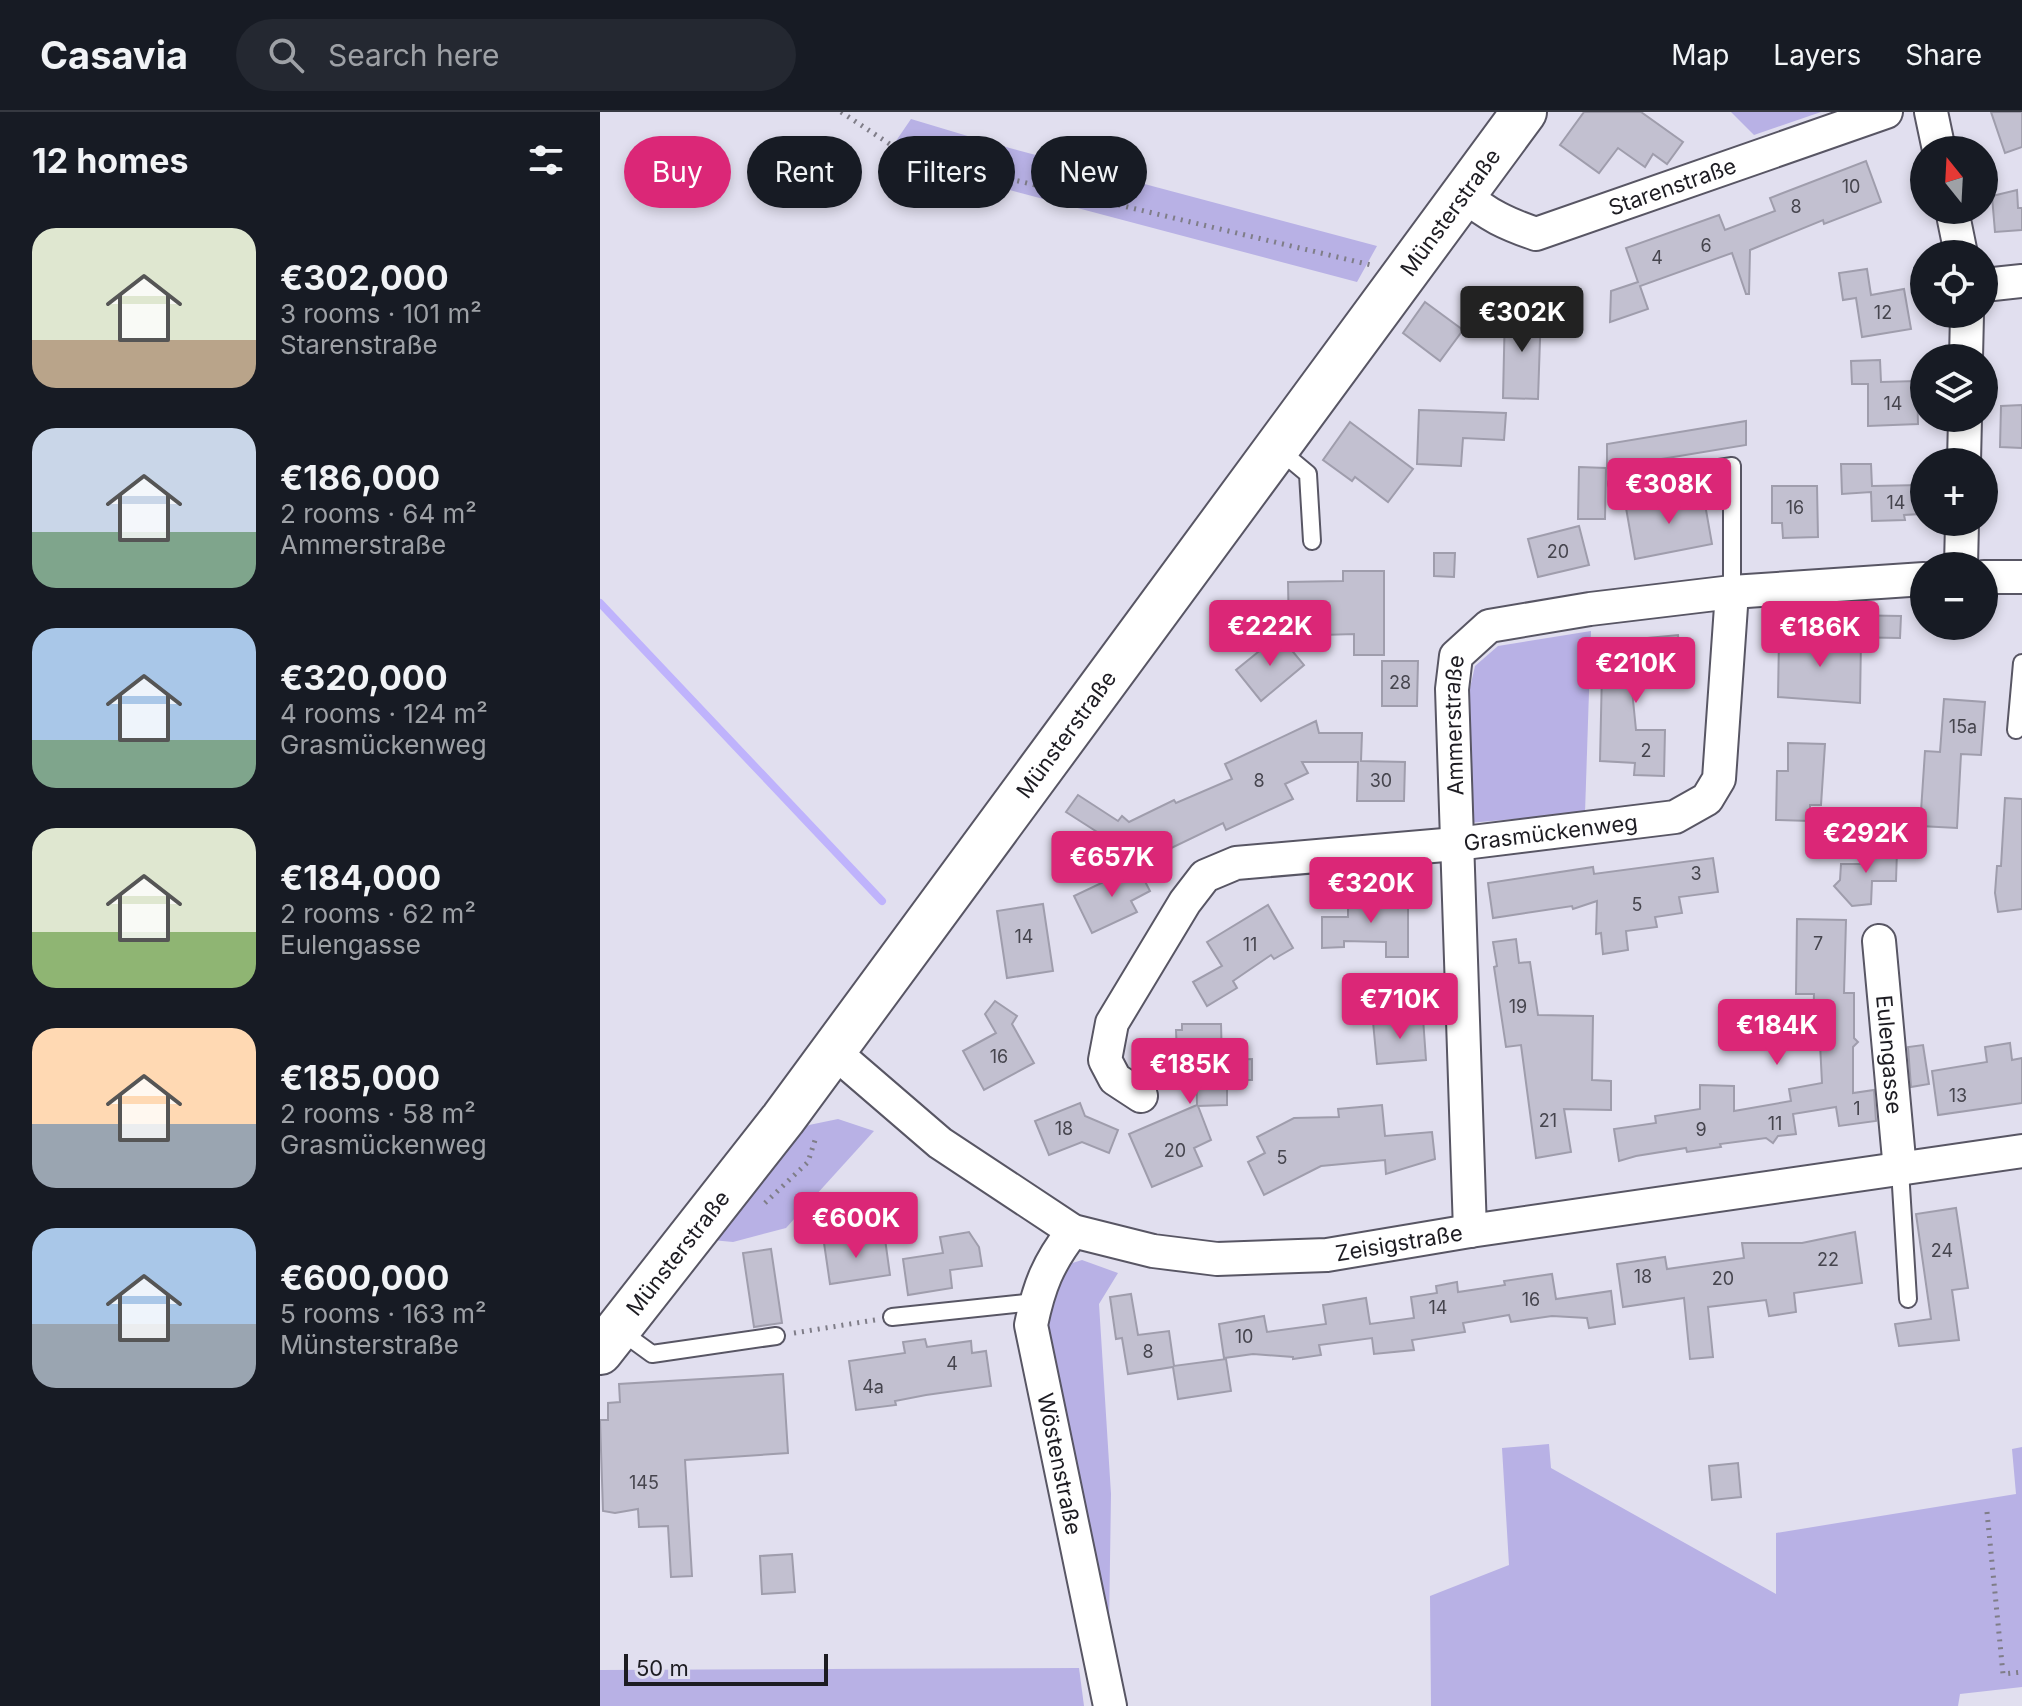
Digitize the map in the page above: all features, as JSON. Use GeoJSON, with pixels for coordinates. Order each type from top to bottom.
{"type":"FeatureCollection","features":[{"type":"Feature","properties":{"kind":"main road","name":"Münsterstraße"},"geometry":{"type":"LineString","coordinates":[[610,1341],[783,1119],[1524,112]]}},
{"type":"Feature","properties":{"kind":"street","name":"Starenstraße"},"geometry":{"type":"LineString","coordinates":[[1465,195],[1483,212],[1503,223],[1536,234],[1886,112]]}},
{"type":"Feature","properties":{"kind":"street"},"geometry":{"type":"LineString","coordinates":[[1931,112],[1936,136]]}},
{"type":"Feature","properties":{"kind":"street"},"geometry":{"type":"LineString","coordinates":[[1998,284],[2022,281]]}},
{"type":"Feature","properties":{"kind":"street"},"geometry":{"type":"LineString","coordinates":[[1998,577],[2022,577]]}},
{"type":"Feature","properties":{"kind":"street","name":"Ammerstraße"},"geometry":{"type":"LineString","coordinates":[[1470,1231],[1452,689],[1456,656],[1489,626],[1590,609],[1732,592],[1910,580]]}},
{"type":"Feature","properties":{"kind":"street","name":"Grasmückenweg"},"geometry":{"type":"LineString","coordinates":[[1141,1096],[1115,1079],[1105,1060],[1112,1023],[1185,902],[1205,876],[1236,863],[1456,844],[1675,817],[1707,799],[1719,779],[1732,592]]}},
{"type":"Feature","properties":{"kind":"street","name":"Eulengasse"},"geometry":{"type":"LineString","coordinates":[[1879,941],[1900,1170]]}},
{"type":"Feature","properties":{"kind":"street","name":"Zeisigstraße"},"geometry":{"type":"LineString","coordinates":[[832,1050],[940,1143],[1073,1231],[1153,1251],[1217,1259],[1327,1255],[1470,1231],[2022,1151]]}},
{"type":"Feature","properties":{"kind":"street","name":"Wöstenstraße"},"geometry":{"type":"LineString","coordinates":[[1073,1231],[1043,1276],[1031,1325],[1110,1706]]}},
{"type":"Feature","properties":{"kind":"lane"},"geometry":{"type":"LineString","coordinates":[[1276,448],[1308,474],[1312,541]]}},
{"type":"Feature","properties":{"kind":"lane"},"geometry":{"type":"LineString","coordinates":[[1617,484],[1732,466],[1732,592]]}},
{"type":"Feature","properties":{"kind":"lane"},"geometry":{"type":"LineString","coordinates":[[2016,730],[2022,663]]}},
{"type":"Feature","properties":{"kind":"lane"},"geometry":{"type":"LineString","coordinates":[[1900,1170],[1908,1299]]}},
{"type":"Feature","properties":{"kind":"lane"},"geometry":{"type":"LineString","coordinates":[[892,1317],[1035,1302]]}},
{"type":"Feature","properties":{"kind":"lane"},"geometry":{"type":"LineString","coordinates":[[610,1341],[652,1354],[776,1336]]}},
{"type":"Feature","properties":{"kind":"path"},"geometry":{"type":"LineString","coordinates":[[841,112],[905,154],[1406,273]]}},
{"type":"Feature","properties":{"kind":"path"},"geometry":{"type":"LineString","coordinates":[[776,1336],[892,1317]]}},
{"type":"Feature","properties":{"kind":"path"},"geometry":{"type":"LineString","coordinates":[[1987,1512],[2003,1674],[2022,1672]]}},
{"type":"Feature","properties":{"kind":"shaded area"},"geometry":{"type":"Polygon","coordinates":[[[1731,112],[1821,112],[1754,135],[1731,112]]]}},
{"type":"Feature","properties":{"kind":"shaded area"},"geometry":{"type":"Polygon","coordinates":[[[911,119],[968,136],[899,136],[911,119]]]}},
{"type":"Feature","properties":{"kind":"shaded area"},"geometry":{"type":"Polygon","coordinates":[[[1015,149],[1031,154],[1031,196],[1015,191],[1015,149]]]}},
{"type":"Feature","properties":{"kind":"shaded area"},"geometry":{"type":"Polygon","coordinates":[[[1147,185],[1377,246],[1357,282],[1078,208],[1147,208],[1147,185]]]}},
{"type":"Feature","properties":{"kind":"shaded area"},"geometry":{"type":"Polygon","coordinates":[[[1591,631],[1585,813],[1469,823],[1470,688],[1475,666],[1498,646],[1591,631]]]}},
{"type":"Feature","properties":{"kind":"shaded area"},"geometry":{"type":"Polygon","coordinates":[[[838,1119],[874,1131],[786,1228],[733,1242],[712,1240],[785,1141],[809,1125],[838,1119]]]}},
{"type":"Feature","properties":{"kind":"shaded area"},"geometry":{"type":"Polygon","coordinates":[[[1082,1260],[1118,1273],[1099,1304],[1111,1494],[1109,1627],[1041,1324],[1066,1265],[1082,1260]]]}},
{"type":"Feature","properties":{"kind":"shaded area"},"geometry":{"type":"Polygon","coordinates":[[[1549,1444],[1551,1468],[1776,1594],[1776,1533],[2016,1494],[2012,1449],[2022,1447],[2022,1687],[1960,1694],[1958,1706],[1431,1706],[1430,1596],[1509,1565],[1502,1448],[1549,1444]]]}},
{"type":"Feature","properties":{"kind":"shaded area"},"geometry":{"type":"Polygon","coordinates":[[[1079,1668],[1084,1706],[600,1706],[600,1670],[1079,1668]]]}},
{"type":"Feature","properties":{"kind":"building"},"geometry":{"type":"Polygon","coordinates":[[[1584,112],[1641,112],[1683,142],[1667,164],[1653,154],[1645,167],[1618,148],[1599,173],[1560,145],[1584,112]]]}},
{"type":"Feature","properties":{"kind":"building"},"geometry":{"type":"Polygon","coordinates":[[[1991,112],[2022,112],[2022,147],[2005,153],[1991,112]]]}},
{"type":"Feature","properties":{"kind":"building"},"geometry":{"type":"Polygon","coordinates":[[[1866,161],[1881,202],[1824,224],[1823,220],[1750,250],[1749,294],[1746,294],[1732,253],[1640,286],[1648,309],[1610,322],[1611,291],[1638,282],[1626,248],[1719,215],[1725,230],[1775,211],[1770,198],[1866,161]]]}},
{"type":"Feature","properties":{"kind":"building"},"geometry":{"type":"Polygon","coordinates":[[[2017,190],[2018,208],[2022,208],[2022,230],[1995,232],[1998,195],[2017,190]]]}},
{"type":"Feature","properties":{"kind":"building"},"geometry":{"type":"Polygon","coordinates":[[[1867,269],[1871,295],[1904,289],[1911,329],[1862,337],[1856,298],[1843,300],[1839,273],[1867,269]]]}},
{"type":"Feature","properties":{"kind":"building"},"geometry":{"type":"Polygon","coordinates":[[[1425,302],[1463,330],[1440,361],[1403,333],[1425,302]]]}},
{"type":"Feature","properties":{"kind":"building"},"geometry":{"type":"Polygon","coordinates":[[[1505,309],[1541,310],[1538,399],[1503,398],[1505,309]]]}},
{"type":"Feature","properties":{"kind":"building"},"geometry":{"type":"Polygon","coordinates":[[[1880,360],[1881,382],[1910,381],[1910,424],[1868,426],[1868,384],[1852,384],[1851,361],[1880,360]]]}},
{"type":"Feature","properties":{"kind":"building"},"geometry":{"type":"Polygon","coordinates":[[[2022,405],[2022,448],[2000,447],[2001,406],[2022,405]]]}},
{"type":"Feature","properties":{"kind":"building"},"geometry":{"type":"Polygon","coordinates":[[[1419,410],[1506,413],[1504,440],[1463,438],[1461,466],[1417,464],[1419,410]]]}},
{"type":"Feature","properties":{"kind":"building"},"geometry":{"type":"Polygon","coordinates":[[[1746,421],[1746,445],[1607,468],[1607,444],[1746,421]]]}},
{"type":"Feature","properties":{"kind":"building"},"geometry":{"type":"Polygon","coordinates":[[[1350,422],[1413,469],[1388,502],[1355,477],[1352,481],[1323,460],[1350,422]]]}},
{"type":"Feature","properties":{"kind":"building"},"geometry":{"type":"Polygon","coordinates":[[[1841,464],[1871,464],[1872,486],[1910,485],[1910,515],[1904,515],[1905,520],[1872,521],[1871,492],[1842,494],[1841,464]]]}},
{"type":"Feature","properties":{"kind":"building"},"geometry":{"type":"Polygon","coordinates":[[[1579,467],[1606,468],[1605,519],[1578,519],[1579,467]]]}},
{"type":"Feature","properties":{"kind":"building"},"geometry":{"type":"Polygon","coordinates":[[[1772,486],[1817,486],[1818,537],[1783,538],[1782,523],[1772,523],[1772,486]]]}},
{"type":"Feature","properties":{"kind":"building"},"geometry":{"type":"Polygon","coordinates":[[[1703,493],[1712,544],[1635,559],[1626,508],[1703,493]]]}},
{"type":"Feature","properties":{"kind":"building"},"geometry":{"type":"Polygon","coordinates":[[[1579,526],[1589,565],[1538,577],[1528,539],[1579,526]]]}},
{"type":"Feature","properties":{"kind":"building"},"geometry":{"type":"Polygon","coordinates":[[[1434,553],[1455,553],[1454,577],[1434,576],[1434,553]]]}},
{"type":"Feature","properties":{"kind":"building"},"geometry":{"type":"Polygon","coordinates":[[[1343,571],[1384,571],[1384,655],[1354,655],[1354,634],[1289,636],[1288,582],[1343,581],[1343,571]]]}},
{"type":"Feature","properties":{"kind":"building"},"geometry":{"type":"Polygon","coordinates":[[[1843,615],[1901,616],[1900,638],[1843,637],[1843,615]]]}},
{"type":"Feature","properties":{"kind":"building"},"geometry":{"type":"Polygon","coordinates":[[[1279,635],[1304,665],[1261,701],[1236,670],[1279,635]]]}},
{"type":"Feature","properties":{"kind":"building"},"geometry":{"type":"Polygon","coordinates":[[[1678,635],[1681,675],[1631,680],[1636,730],[1665,730],[1664,776],[1634,775],[1635,763],[1600,761],[1602,671],[1624,670],[1622,646],[1628,646],[1627,640],[1678,635]]]}},
{"type":"Feature","properties":{"kind":"building"},"geometry":{"type":"Polygon","coordinates":[[[1779,637],[1861,638],[1860,703],[1778,697],[1779,637]]]}},
{"type":"Feature","properties":{"kind":"building"},"geometry":{"type":"Polygon","coordinates":[[[1382,661],[1418,661],[1417,706],[1382,706],[1382,661]]]}},
{"type":"Feature","properties":{"kind":"building"},"geometry":{"type":"Polygon","coordinates":[[[1944,699],[1985,702],[1981,755],[1961,754],[1957,828],[1920,826],[1925,751],[1940,752],[1944,699]]]}},
{"type":"Feature","properties":{"kind":"building"},"geometry":{"type":"Polygon","coordinates":[[[1316,721],[1319,733],[1362,733],[1361,761],[1405,762],[1404,801],[1357,801],[1358,762],[1302,762],[1308,773],[1285,784],[1293,799],[1226,830],[1223,823],[1136,865],[1103,840],[1105,837],[1066,812],[1078,795],[1118,821],[1122,816],[1129,822],[1174,800],[1176,803],[1232,779],[1225,764],[1316,721]]]}},
{"type":"Feature","properties":{"kind":"building"},"geometry":{"type":"Polygon","coordinates":[[[1788,743],[1825,744],[1821,805],[1810,805],[1810,821],[1776,820],[1777,771],[1788,771],[1788,743]]]}},
{"type":"Feature","properties":{"kind":"building"},"geometry":{"type":"Polygon","coordinates":[[[2005,798],[2022,799],[2022,909],[1998,912],[1995,893],[1997,866],[2001,866],[2005,798]]]}},
{"type":"Feature","properties":{"kind":"building"},"geometry":{"type":"Polygon","coordinates":[[[1860,850],[1897,851],[1896,881],[1872,881],[1871,904],[1852,906],[1834,886],[1840,880],[1841,864],[1860,864],[1860,850]]]}},
{"type":"Feature","properties":{"kind":"building"},"geometry":{"type":"Polygon","coordinates":[[[1713,858],[1718,892],[1679,897],[1682,913],[1655,917],[1657,927],[1626,931],[1628,950],[1603,954],[1601,933],[1596,934],[1597,901],[1573,909],[1572,906],[1493,918],[1488,883],[1593,867],[1594,874],[1713,858]]]}},
{"type":"Feature","properties":{"kind":"building"},"geometry":{"type":"Polygon","coordinates":[[[1137,866],[1150,891],[1131,901],[1137,912],[1092,933],[1074,896],[1137,866]]]}},
{"type":"Feature","properties":{"kind":"building"},"geometry":{"type":"Polygon","coordinates":[[[1408,897],[1408,957],[1386,957],[1386,942],[1344,941],[1344,947],[1322,948],[1322,917],[1348,917],[1348,901],[1408,897]]]}},
{"type":"Feature","properties":{"kind":"building"},"geometry":{"type":"Polygon","coordinates":[[[1043,904],[1053,971],[1007,978],[997,911],[1043,904]]]}},
{"type":"Feature","properties":{"kind":"building"},"geometry":{"type":"Polygon","coordinates":[[[1268,905],[1293,948],[1274,959],[1271,955],[1233,981],[1237,988],[1207,1006],[1193,982],[1222,966],[1207,942],[1268,905]]]}},
{"type":"Feature","properties":{"kind":"building"},"geometry":{"type":"Polygon","coordinates":[[[1797,919],[1846,920],[1844,993],[1854,993],[1854,1038],[1858,1042],[1853,1047],[1853,1093],[1874,1090],[1876,1121],[1839,1126],[1836,1107],[1793,1114],[1796,1134],[1778,1136],[1773,1143],[1766,1138],[1687,1152],[1686,1148],[1619,1161],[1614,1129],[1656,1123],[1655,1116],[1700,1109],[1700,1085],[1734,1086],[1734,1111],[1791,1101],[1789,1089],[1822,1083],[1819,1024],[1813,1024],[1814,994],[1796,994],[1797,919]]]}},
{"type":"Feature","properties":{"kind":"building"},"geometry":{"type":"Polygon","coordinates":[[[1516,939],[1519,963],[1530,962],[1538,1015],[1593,1016],[1592,1080],[1611,1081],[1611,1110],[1564,1109],[1571,1152],[1536,1158],[1521,1045],[1506,1047],[1493,942],[1516,939]]]}},
{"type":"Feature","properties":{"kind":"building"},"geometry":{"type":"Polygon","coordinates":[[[1386,986],[1388,1014],[1358,1017],[1355,989],[1386,986]]]}},
{"type":"Feature","properties":{"kind":"building"},"geometry":{"type":"Polygon","coordinates":[[[995,1001],[1017,1016],[1012,1024],[1034,1063],[984,1090],[963,1051],[996,1033],[985,1014],[995,1001]]]}},
{"type":"Feature","properties":{"kind":"building"},"geometry":{"type":"Polygon","coordinates":[[[1423,1018],[1426,1060],[1377,1064],[1373,1022],[1423,1018]]]}},
{"type":"Feature","properties":{"kind":"building"},"geometry":{"type":"Polygon","coordinates":[[[1182,1024],[1221,1024],[1222,1060],[1252,1059],[1252,1080],[1227,1080],[1227,1105],[1198,1106],[1211,1140],[1194,1148],[1202,1166],[1152,1187],[1129,1134],[1197,1105],[1196,1061],[1183,1062],[1183,1056],[1177,1057],[1176,1030],[1182,1030],[1182,1024]]]}},
{"type":"Feature","properties":{"kind":"building"},"geometry":{"type":"Polygon","coordinates":[[[2010,1043],[2012,1060],[2022,1058],[2022,1103],[1938,1115],[1932,1071],[1987,1062],[1985,1047],[2010,1043]]]}},
{"type":"Feature","properties":{"kind":"building"},"geometry":{"type":"Polygon","coordinates":[[[1923,1045],[1929,1084],[1911,1087],[1908,1047],[1923,1045]]]}},
{"type":"Feature","properties":{"kind":"building"},"geometry":{"type":"Polygon","coordinates":[[[1080,1103],[1085,1116],[1118,1130],[1109,1153],[1082,1142],[1049,1155],[1035,1121],[1080,1103]]]}},
{"type":"Feature","properties":{"kind":"building"},"geometry":{"type":"Polygon","coordinates":[[[1382,1105],[1385,1136],[1432,1132],[1435,1159],[1386,1174],[1385,1160],[1321,1166],[1264,1195],[1248,1162],[1265,1153],[1257,1137],[1294,1118],[1339,1117],[1338,1109],[1382,1105]]]}},
{"type":"Feature","properties":{"kind":"building"},"geometry":{"type":"Polygon","coordinates":[[[1956,1208],[1968,1288],[1952,1290],[1959,1340],[1899,1346],[1895,1324],[1931,1319],[1916,1214],[1956,1208]]]}},
{"type":"Feature","properties":{"kind":"building"},"geometry":{"type":"Polygon","coordinates":[[[969,1232],[979,1247],[982,1266],[950,1270],[952,1288],[908,1295],[903,1259],[943,1253],[940,1237],[969,1232]]]}},
{"type":"Feature","properties":{"kind":"building"},"geometry":{"type":"Polygon","coordinates":[[[1855,1232],[1862,1283],[1794,1293],[1796,1312],[1769,1316],[1766,1300],[1708,1307],[1713,1357],[1690,1359],[1684,1298],[1623,1307],[1617,1264],[1665,1257],[1667,1269],[1744,1258],[1742,1243],[1802,1243],[1855,1232]]]}},
{"type":"Feature","properties":{"kind":"building"},"geometry":{"type":"Polygon","coordinates":[[[865,1237],[866,1242],[885,1239],[890,1275],[830,1284],[824,1243],[865,1237]]]}},
{"type":"Feature","properties":{"kind":"building"},"geometry":{"type":"Polygon","coordinates":[[[771,1249],[782,1323],[754,1327],[743,1253],[771,1249]]]}},
{"type":"Feature","properties":{"kind":"building"},"geometry":{"type":"Polygon","coordinates":[[[1552,1274],[1556,1299],[1611,1291],[1615,1324],[1589,1328],[1587,1318],[1552,1316],[1511,1322],[1509,1315],[1463,1323],[1465,1332],[1412,1340],[1414,1350],[1374,1354],[1372,1338],[1319,1345],[1321,1355],[1293,1359],[1253,1354],[1224,1358],[1219,1324],[1264,1316],[1267,1332],[1326,1324],[1323,1305],[1366,1298],[1370,1324],[1414,1318],[1411,1297],[1437,1293],[1436,1286],[1457,1282],[1458,1292],[1552,1274]]]}},
{"type":"Feature","properties":{"kind":"building"},"geometry":{"type":"Polygon","coordinates":[[[1131,1294],[1138,1335],[1169,1331],[1174,1366],[1226,1359],[1231,1391],[1178,1399],[1173,1367],[1128,1374],[1122,1338],[1116,1339],[1110,1297],[1131,1294]]]}},
{"type":"Feature","properties":{"kind":"building"},"geometry":{"type":"Polygon","coordinates":[[[925,1339],[927,1347],[971,1341],[972,1353],[986,1351],[991,1386],[926,1395],[895,1401],[896,1405],[856,1410],[849,1361],[905,1353],[903,1342],[925,1339]]]}},
{"type":"Feature","properties":{"kind":"building"},"geometry":{"type":"Polygon","coordinates":[[[783,1374],[788,1453],[685,1460],[692,1576],[671,1577],[668,1526],[639,1527],[638,1509],[615,1513],[603,1511],[600,1420],[608,1420],[608,1403],[620,1402],[619,1384],[783,1374]]]}},
{"type":"Feature","properties":{"kind":"building"},"geometry":{"type":"Polygon","coordinates":[[[1738,1463],[1741,1497],[1712,1500],[1709,1466],[1738,1463]]]}},
{"type":"Feature","properties":{"kind":"building"},"geometry":{"type":"Polygon","coordinates":[[[792,1554],[795,1592],[762,1594],[760,1556],[792,1554]]]}},
{"type":"Feature","properties":{"kind":"waterway"},"geometry":{"type":"LineString","coordinates":[[600,603],[882,901]]}}]}
